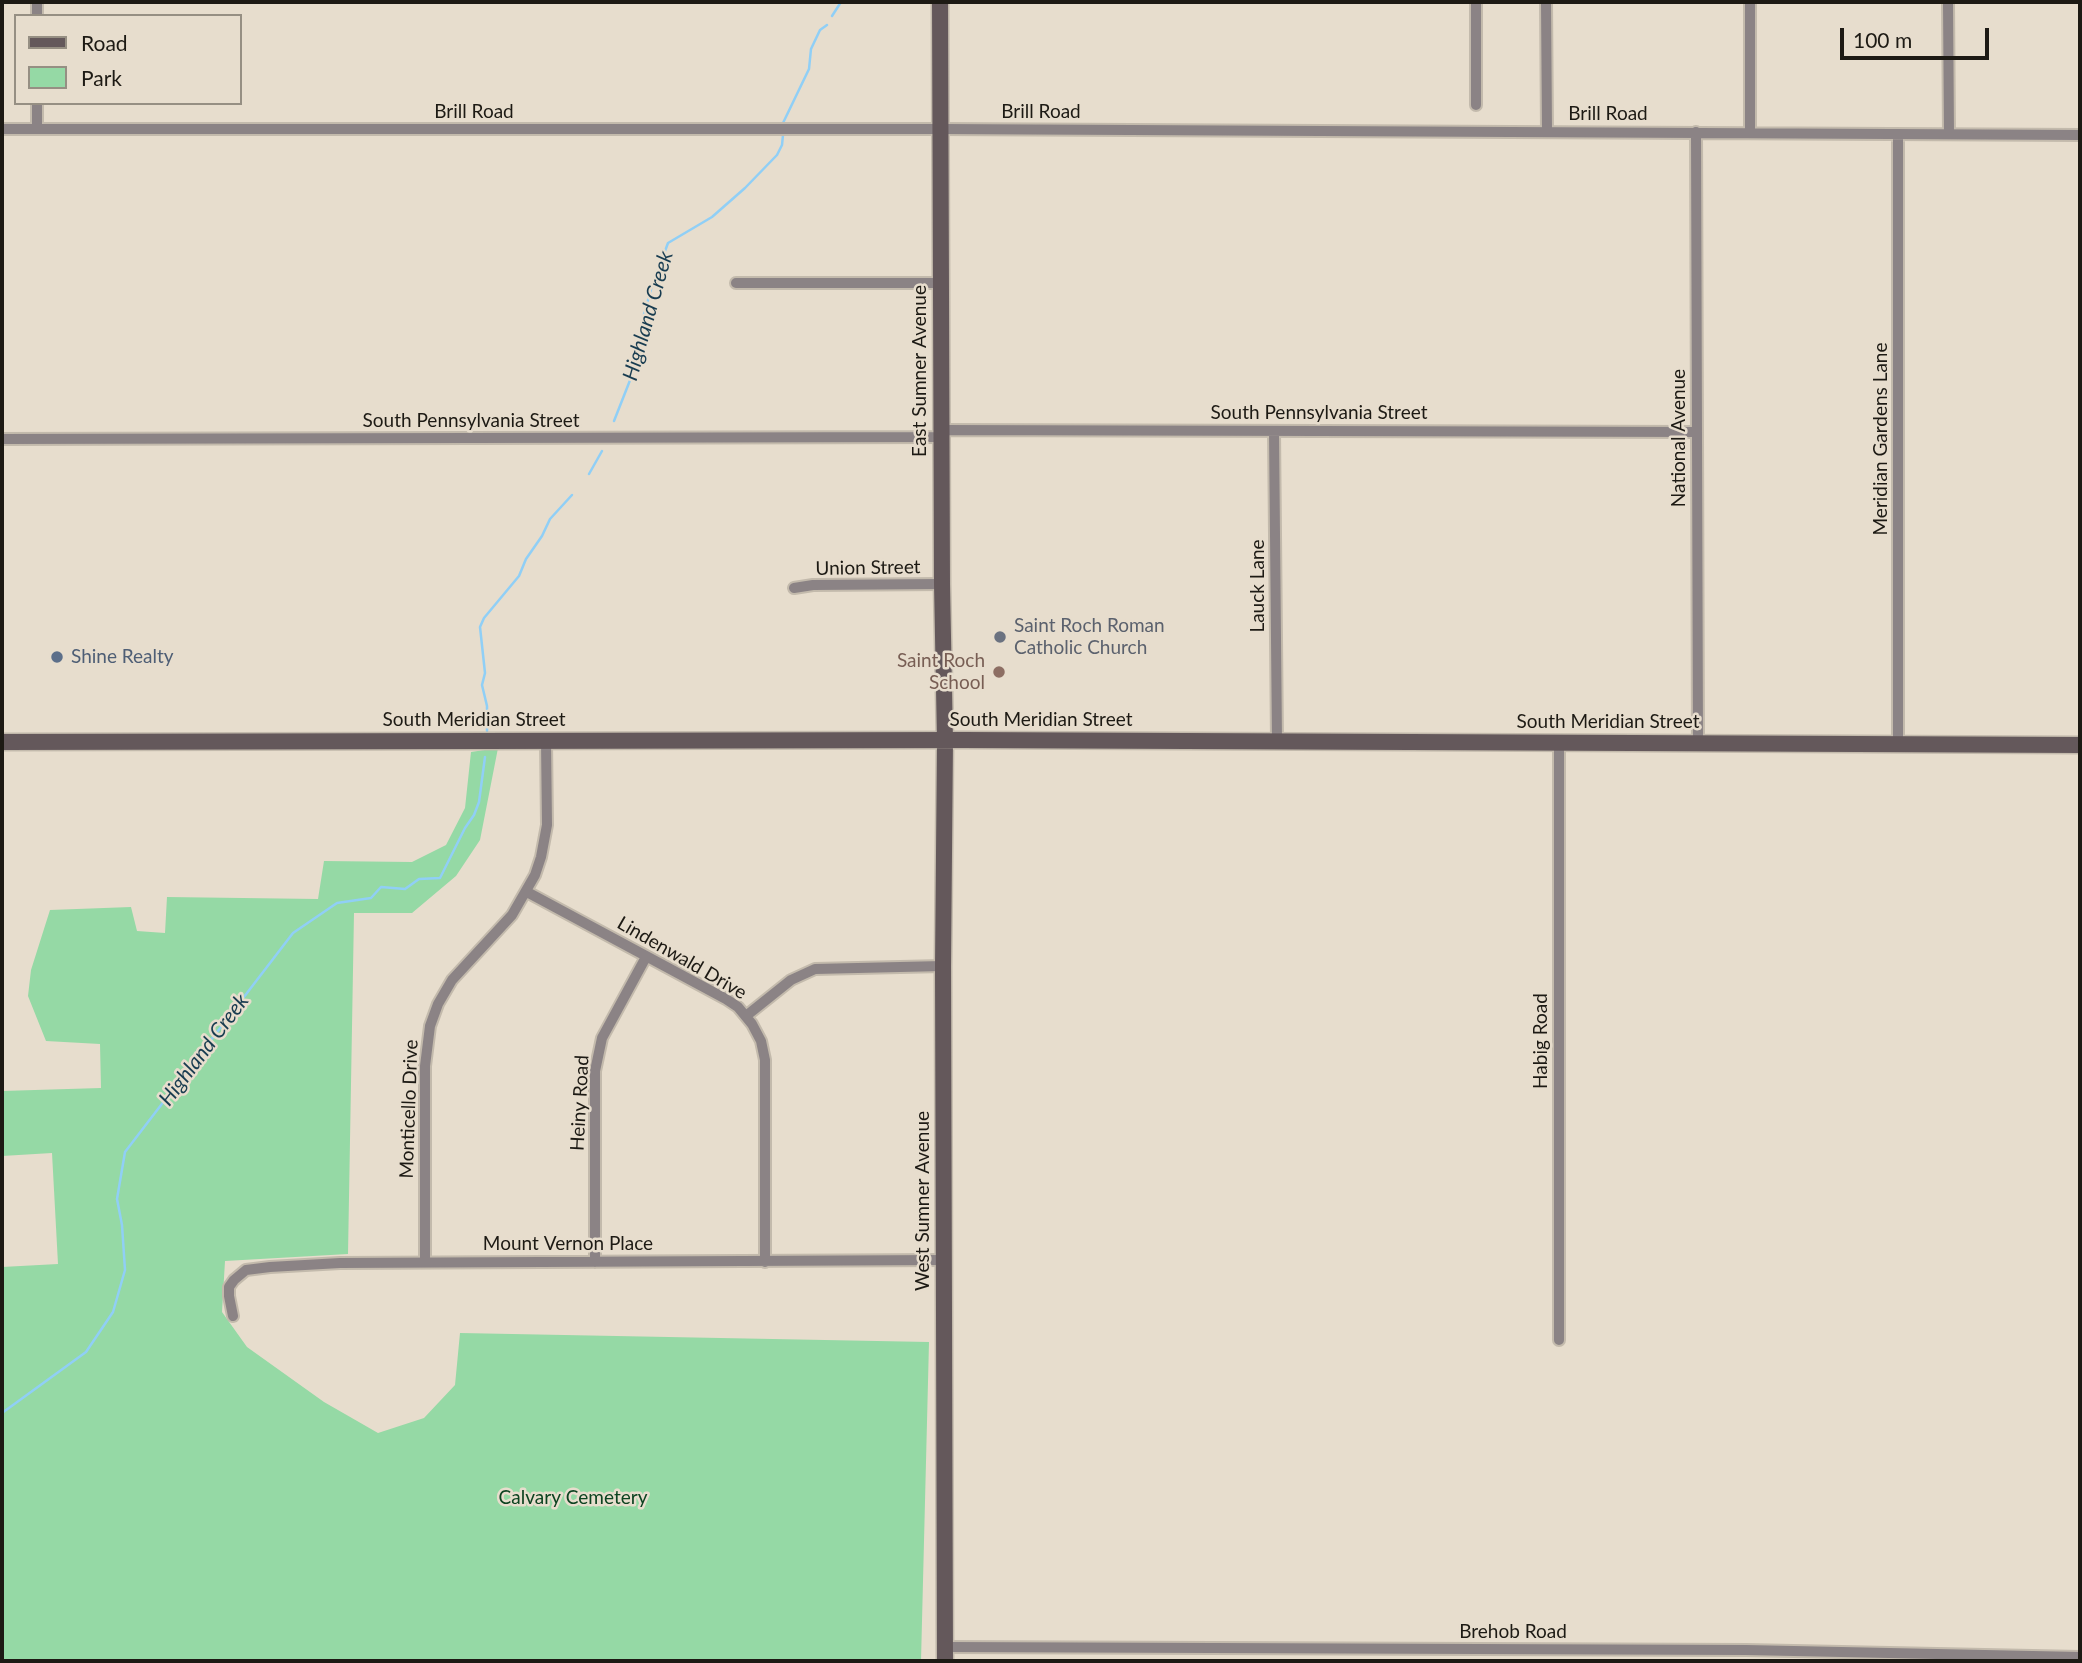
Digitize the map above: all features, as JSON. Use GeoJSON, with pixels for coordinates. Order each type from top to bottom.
{"type":"FeatureCollection","features":[{"type":"Feature","properties":{"kind":"main road","name":"East Sumner Avenue"},"geometry":{"type":"LineString","coordinates":[[940,2],[945,741]]}},
{"type":"Feature","properties":{"kind":"main road","name":"South Meridian Street"},"geometry":{"type":"LineString","coordinates":[[2,742],[945,741],[2080,745]]}},
{"type":"Feature","properties":{"kind":"main road","name":"West Sumner Avenue"},"geometry":{"type":"LineString","coordinates":[[945,741],[945,1654]]}},
{"type":"Feature","properties":{"kind":"street"},"geometry":{"type":"LineString","coordinates":[[1476,2],[1476,105]]}},
{"type":"Feature","properties":{"kind":"street"},"geometry":{"type":"LineString","coordinates":[[1546,2],[1547,131]]}},
{"type":"Feature","properties":{"kind":"street"},"geometry":{"type":"LineString","coordinates":[[1749,2],[1750,133]]}},
{"type":"Feature","properties":{"kind":"street"},"geometry":{"type":"LineString","coordinates":[[1948,2],[1949,134]]}},
{"type":"Feature","properties":{"kind":"street"},"geometry":{"type":"LineString","coordinates":[[37,105],[37,129]]}},
{"type":"Feature","properties":{"kind":"street","name":"Brill Road"},"geometry":{"type":"LineString","coordinates":[[2,129],[940,129],[2080,135]]}},
{"type":"Feature","properties":{"kind":"street","name":"National Avenue"},"geometry":{"type":"LineString","coordinates":[[1696,132],[1698,744]]}},
{"type":"Feature","properties":{"kind":"street","name":"Meridian Gardens Lane"},"geometry":{"type":"LineString","coordinates":[[1898,134],[1898,745]]}},
{"type":"Feature","properties":{"kind":"street"},"geometry":{"type":"LineString","coordinates":[[736,283],[941,283]]}},
{"type":"Feature","properties":{"kind":"street","name":"South Pennsylvania Street"},"geometry":{"type":"LineString","coordinates":[[2,439],[1274,431],[1696,432]]}},
{"type":"Feature","properties":{"kind":"street","name":"Lauck Lane"},"geometry":{"type":"LineString","coordinates":[[1274,431],[1277,742]]}},
{"type":"Feature","properties":{"kind":"street","name":"Union Street"},"geometry":{"type":"LineString","coordinates":[[794,588],[813,585],[942,584]]}},
{"type":"Feature","properties":{"kind":"street","name":"Monticello Drive"},"geometry":{"type":"LineString","coordinates":[[425,1262],[425,1066],[430,1026],[438,1004],[452,980],[512,915],[527,892],[541,857],[547,825],[546,741]]}},
{"type":"Feature","properties":{"kind":"street","name":"Habig Road"},"geometry":{"type":"LineString","coordinates":[[1559,743],[1559,1340]]}},
{"type":"Feature","properties":{"kind":"street","name":"Lindenwald Drive"},"geometry":{"type":"LineString","coordinates":[[527,892],[726,999],[746,1016],[761,1041],[765,1060],[765,1262]]}},
{"type":"Feature","properties":{"kind":"street","name":"Heiny Road"},"geometry":{"type":"LineString","coordinates":[[595,1262],[595,1071],[602,1038],[646,957]]}},
{"type":"Feature","properties":{"kind":"street"},"geometry":{"type":"LineString","coordinates":[[746,1016],[791,979],[815,969],[943,966]]}},
{"type":"Feature","properties":{"kind":"street","name":"Mount Vernon Place"},"geometry":{"type":"LineString","coordinates":[[233,1316],[229,1304],[229,1287],[246,1270],[340,1263],[944,1260]]}},
{"type":"Feature","properties":{"kind":"street","name":"Brehob Road"},"geometry":{"type":"LineString","coordinates":[[945,1654],[1734,1650],[2080,1657]]}},
{"type":"Feature","properties":{"kind":"green space","name":"Calvary Cemetery"},"geometry":{"type":"Polygon","coordinates":[[[498,748],[480,840],[456,876],[412,913],[354,913],[348,1254],[225,1261],[222,1312],[247,1347],[324,1402],[378,1433],[424,1418],[455,1385],[460,1333],[929,1342],[921,1661],[2,1661],[2,1267],[58,1264],[52,1153],[2,1156],[2,1091],[101,1088],[100,1044],[46,1041],[28,996],[31,970],[50,910],[131,907],[137,931],[165,933],[167,897],[318,899],[324,861],[412,862],[446,845],[465,808],[471,752],[498,748]]]}},
{"type":"Feature","properties":{"kind":"waterway","name":"Highland Creek"},"geometry":{"type":"LineString","coordinates":[[832,16],[841,2]]}},
{"type":"Feature","properties":{"kind":"waterway","name":"Highland Creek"},"geometry":{"type":"LineString","coordinates":[[783,123],[809,69],[811,49],[820,30],[827,25]]}},
{"type":"Feature","properties":{"kind":"waterway","name":"Highland Creek"},"geometry":{"type":"LineString","coordinates":[[614,421],[638,360],[641,325],[668,243],[712,217],[745,188],[777,155],[783,135]]}},
{"type":"Feature","properties":{"kind":"waterway","name":"Highland Creek"},"geometry":{"type":"LineString","coordinates":[[589,474],[602,451]]}},
{"type":"Feature","properties":{"kind":"waterway","name":"Highland Creek"},"geometry":{"type":"LineString","coordinates":[[487,731],[480,627],[484,618],[519,576],[550,519],[572,495]]}},
{"type":"Feature","properties":{"kind":"waterway","name":"Highland Creek"},"geometry":{"type":"LineString","coordinates":[[2,1413],[86,1352],[113,1312],[125,1270],[117,1199],[125,1152],[293,933],[337,903],[371,898],[381,887],[405,889],[419,879],[440,878],[479,802],[485,757]]}},
{"type":"Feature","properties":{"kind":"place","name":"Saint Roch Roman Catholic Church"},"geometry":{"type":"Point","coordinates":[1000,637]}},
{"type":"Feature","properties":{"kind":"place","name":"Shine Realty"},"geometry":{"type":"Point","coordinates":[57,657]}},
{"type":"Feature","properties":{"kind":"place","name":"Saint Roch School"},"geometry":{"type":"Point","coordinates":[999,672]}}]}
